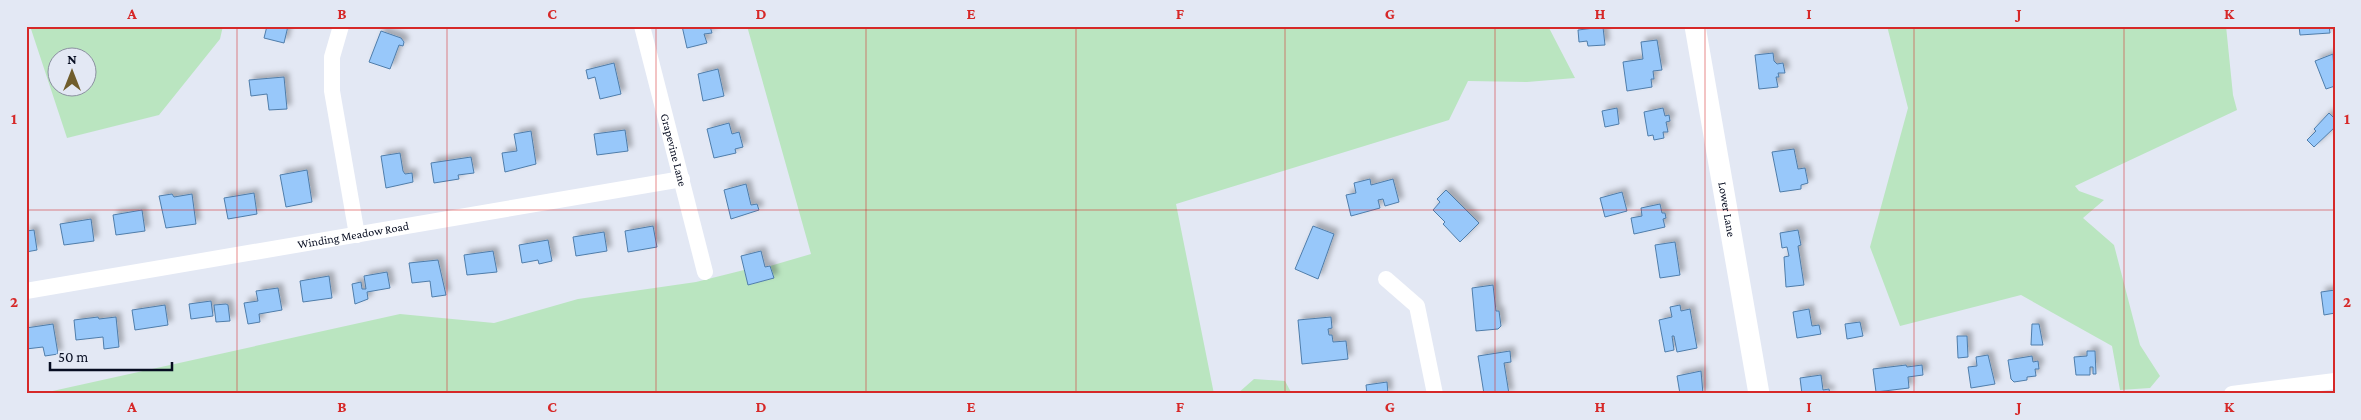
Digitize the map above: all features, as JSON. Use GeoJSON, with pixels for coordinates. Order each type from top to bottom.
{"type":"FeatureCollection","features":[{"type":"Feature","properties":{"kind":"street"},"geometry":{"type":"LineString","coordinates":[[341,26],[332,57],[332,91],[357,235]]}},
{"type":"Feature","properties":{"kind":"street","name":"Grapevine Lane"},"geometry":{"type":"LineString","coordinates":[[642,26],[705,272]]}},
{"type":"Feature","properties":{"kind":"street","name":"Lower Lane"},"geometry":{"type":"LineString","coordinates":[[1695,26],[1759,394]]}},
{"type":"Feature","properties":{"kind":"street","name":"Winding Meadow Road"},"geometry":{"type":"LineString","coordinates":[[26,290],[682,179]]}},
{"type":"Feature","properties":{"kind":"street"},"geometry":{"type":"LineString","coordinates":[[1386,279],[1417,306],[1435,394]]}},
{"type":"Feature","properties":{"kind":"street"},"geometry":{"type":"LineString","coordinates":[[2232,394],[2335,381]]}},
{"type":"Feature","properties":{"kind":"green space"},"geometry":{"type":"Polygon","coordinates":[[[30,26],[223,26],[220,39],[159,115],[67,138],[54,98],[98,98],[98,48],[48,48],[48,80],[30,26]]]}},
{"type":"Feature","properties":{"kind":"green space"},"geometry":{"type":"Polygon","coordinates":[[[747,26],[1548,26],[1575,78],[1527,82],[1468,81],[1449,120],[1176,204],[1214,394],[39,394],[400,314],[494,323],[578,299],[696,282],[744,270],[749,285],[773,278],[770,266],[811,254],[747,26]]]}},
{"type":"Feature","properties":{"kind":"green space"},"geometry":{"type":"Polygon","coordinates":[[[1887,26],[2226,26],[2233,95],[2237,110],[2075,186],[2079,191],[2104,200],[2083,218],[2114,245],[2140,345],[2160,376],[2150,388],[2120,390],[2112,346],[2021,295],[1900,326],[1870,247],[1908,108],[1887,26]]]}},
{"type":"Feature","properties":{"kind":"green space"},"geometry":{"type":"Polygon","coordinates":[[[1254,379],[1285,381],[1292,394],[1237,394],[1254,379]]]}},
{"type":"Feature","properties":{"kind":"building"},"geometry":{"type":"Polygon","coordinates":[[[267,26],[288,26],[284,43],[264,38],[267,26]]]}},
{"type":"Feature","properties":{"kind":"building"},"geometry":{"type":"Polygon","coordinates":[[[682,26],[710,26],[712,33],[704,34],[707,43],[687,48],[682,26]]]}},
{"type":"Feature","properties":{"kind":"building"},"geometry":{"type":"Polygon","coordinates":[[[2299,26],[2329,26],[2330,33],[2300,35],[2299,26]]]}},
{"type":"Feature","properties":{"kind":"building"},"geometry":{"type":"Polygon","coordinates":[[[1603,27],[1605,45],[1588,46],[1587,41],[1579,42],[1578,30],[1603,27]]]}},
{"type":"Feature","properties":{"kind":"building"},"geometry":{"type":"Polygon","coordinates":[[[381,31],[401,38],[404,42],[403,46],[399,45],[390,69],[369,62],[381,31]]]}},
{"type":"Feature","properties":{"kind":"building"},"geometry":{"type":"Polygon","coordinates":[[[1657,40],[1662,70],[1653,71],[1652,87],[1627,91],[1623,62],[1643,59],[1641,42],[1657,40]]]}},
{"type":"Feature","properties":{"kind":"building"},"geometry":{"type":"Polygon","coordinates":[[[1773,53],[1774,61],[1777,64],[1783,63],[1785,73],[1778,73],[1779,77],[1776,77],[1778,87],[1759,89],[1755,55],[1773,53]]]}},
{"type":"Feature","properties":{"kind":"building"},"geometry":{"type":"Polygon","coordinates":[[[2333,54],[2335,86],[2326,89],[2315,61],[2333,54]]]}},
{"type":"Feature","properties":{"kind":"building"},"geometry":{"type":"Polygon","coordinates":[[[614,63],[621,94],[600,99],[595,77],[588,79],[586,70],[614,63]]]}},
{"type":"Feature","properties":{"kind":"building"},"geometry":{"type":"Polygon","coordinates":[[[718,69],[724,96],[703,101],[698,74],[718,69]]]}},
{"type":"Feature","properties":{"kind":"building"},"geometry":{"type":"Polygon","coordinates":[[[284,77],[287,109],[269,110],[267,94],[251,96],[249,80],[284,77]]]}},
{"type":"Feature","properties":{"kind":"building"},"geometry":{"type":"Polygon","coordinates":[[[1617,108],[1619,124],[1605,127],[1602,111],[1617,108]]]}},
{"type":"Feature","properties":{"kind":"building"},"geometry":{"type":"Polygon","coordinates":[[[1663,108],[1665,116],[1669,115],[1670,121],[1666,122],[1668,132],[1663,132],[1664,138],[1654,140],[1653,135],[1648,136],[1644,112],[1663,108]]]}},
{"type":"Feature","properties":{"kind":"building"},"geometry":{"type":"Polygon","coordinates":[[[2329,113],[2335,119],[2335,127],[2314,147],[2307,140],[2316,131],[2314,129],[2329,113]]]}},
{"type":"Feature","properties":{"kind":"building"},"geometry":{"type":"Polygon","coordinates":[[[729,123],[732,134],[739,132],[743,147],[735,149],[736,153],[714,158],[707,129],[729,123]]]}},
{"type":"Feature","properties":{"kind":"building"},"geometry":{"type":"Polygon","coordinates":[[[625,130],[628,151],[597,155],[594,134],[625,130]]]}},
{"type":"Feature","properties":{"kind":"building"},"geometry":{"type":"Polygon","coordinates":[[[531,131],[536,164],[505,172],[502,153],[517,151],[514,134],[531,131]]]}},
{"type":"Feature","properties":{"kind":"building"},"geometry":{"type":"Polygon","coordinates":[[[1794,149],[1798,169],[1805,168],[1808,183],[1801,185],[1801,189],[1780,192],[1772,152],[1794,149]]]}},
{"type":"Feature","properties":{"kind":"building"},"geometry":{"type":"Polygon","coordinates":[[[400,153],[403,171],[405,174],[412,173],[413,182],[386,188],[381,156],[400,153]]]}},
{"type":"Feature","properties":{"kind":"building"},"geometry":{"type":"Polygon","coordinates":[[[471,157],[474,173],[458,175],[459,179],[434,183],[431,163],[471,157]]]}},
{"type":"Feature","properties":{"kind":"building"},"geometry":{"type":"Polygon","coordinates":[[[307,170],[312,202],[286,207],[280,175],[307,170]]]}},
{"type":"Feature","properties":{"kind":"building"},"geometry":{"type":"Polygon","coordinates":[[[1370,179],[1371,185],[1393,179],[1399,202],[1385,206],[1383,199],[1378,200],[1380,208],[1351,216],[1346,195],[1356,193],[1354,183],[1370,179]]]}},
{"type":"Feature","properties":{"kind":"building"},"geometry":{"type":"Polygon","coordinates":[[[746,184],[751,205],[757,204],[759,210],[731,219],[724,190],[746,184]]]}},
{"type":"Feature","properties":{"kind":"building"},"geometry":{"type":"Polygon","coordinates":[[[1446,190],[1479,223],[1460,242],[1433,210],[1440,202],[1437,199],[1446,190]]]}},
{"type":"Feature","properties":{"kind":"building"},"geometry":{"type":"Polygon","coordinates":[[[1622,192],[1627,211],[1605,217],[1600,198],[1622,192]]]}},
{"type":"Feature","properties":{"kind":"building"},"geometry":{"type":"Polygon","coordinates":[[[254,193],[257,214],[228,219],[224,198],[254,193]]]}},
{"type":"Feature","properties":{"kind":"building"},"geometry":{"type":"Polygon","coordinates":[[[172,194],[174,197],[192,194],[196,224],[166,228],[159,196],[172,194]]]}},
{"type":"Feature","properties":{"kind":"building"},"geometry":{"type":"Polygon","coordinates":[[[1660,204],[1662,213],[1665,213],[1666,218],[1663,219],[1665,227],[1634,234],[1631,218],[1642,216],[1641,208],[1660,204]]]}},
{"type":"Feature","properties":{"kind":"building"},"geometry":{"type":"Polygon","coordinates":[[[142,210],[145,231],[116,235],[113,215],[142,210]]]}},
{"type":"Feature","properties":{"kind":"building"},"geometry":{"type":"Polygon","coordinates":[[[91,219],[94,241],[64,245],[60,224],[91,219]]]}},
{"type":"Feature","properties":{"kind":"building"},"geometry":{"type":"Polygon","coordinates":[[[653,226],[657,247],[628,252],[625,231],[653,226]]]}},
{"type":"Feature","properties":{"kind":"building"},"geometry":{"type":"Polygon","coordinates":[[[1313,226],[1334,234],[1318,279],[1295,269],[1313,226]]]}},
{"type":"Feature","properties":{"kind":"building"},"geometry":{"type":"Polygon","coordinates":[[[34,230],[37,250],[26,252],[26,231],[34,230]]]}},
{"type":"Feature","properties":{"kind":"building"},"geometry":{"type":"Polygon","coordinates":[[[1798,230],[1801,245],[1798,246],[1804,285],[1786,287],[1784,257],[1789,256],[1787,247],[1782,248],[1780,233],[1798,230]]]}},
{"type":"Feature","properties":{"kind":"building"},"geometry":{"type":"Polygon","coordinates":[[[604,232],[607,251],[576,256],[573,237],[604,232]]]}},
{"type":"Feature","properties":{"kind":"building"},"geometry":{"type":"Polygon","coordinates":[[[548,240],[552,261],[539,264],[538,260],[522,263],[519,245],[548,240]]]}},
{"type":"Feature","properties":{"kind":"building"},"geometry":{"type":"Polygon","coordinates":[[[1675,242],[1680,275],[1660,278],[1655,245],[1675,242]]]}},
{"type":"Feature","properties":{"kind":"building"},"geometry":{"type":"Polygon","coordinates":[[[493,251],[497,272],[467,275],[464,255],[493,251]]]}},
{"type":"Feature","properties":{"kind":"building"},"geometry":{"type":"Polygon","coordinates":[[[761,251],[765,267],[770,266],[774,278],[748,285],[741,256],[761,251]]]}},
{"type":"Feature","properties":{"kind":"building"},"geometry":{"type":"Polygon","coordinates":[[[438,260],[446,295],[432,297],[430,281],[412,283],[409,263],[438,260]]]}},
{"type":"Feature","properties":{"kind":"building"},"geometry":{"type":"Polygon","coordinates":[[[387,272],[390,288],[367,292],[368,299],[355,304],[352,284],[361,282],[362,289],[366,289],[364,276],[387,272]]]}},
{"type":"Feature","properties":{"kind":"building"},"geometry":{"type":"Polygon","coordinates":[[[329,276],[332,298],[303,302],[300,281],[329,276]]]}},
{"type":"Feature","properties":{"kind":"building"},"geometry":{"type":"Polygon","coordinates":[[[1493,285],[1496,311],[1499,311],[1501,326],[1498,329],[1476,331],[1472,288],[1493,285]]]}},
{"type":"Feature","properties":{"kind":"building"},"geometry":{"type":"Polygon","coordinates":[[[278,288],[282,310],[259,314],[260,322],[248,324],[244,303],[258,301],[256,291],[278,288]]]}},
{"type":"Feature","properties":{"kind":"building"},"geometry":{"type":"Polygon","coordinates":[[[2335,290],[2335,313],[2324,315],[2321,292],[2335,290]]]}},
{"type":"Feature","properties":{"kind":"building"},"geometry":{"type":"Polygon","coordinates":[[[211,301],[213,316],[191,319],[189,304],[211,301]]]}},
{"type":"Feature","properties":{"kind":"building"},"geometry":{"type":"Polygon","coordinates":[[[165,305],[168,325],[135,330],[132,310],[165,305]]]}},
{"type":"Feature","properties":{"kind":"building"},"geometry":{"type":"Polygon","coordinates":[[[214,305],[228,305],[230,321],[216,322],[214,305]]]}},
{"type":"Feature","properties":{"kind":"building"},"geometry":{"type":"Polygon","coordinates":[[[1680,305],[1681,311],[1690,309],[1697,348],[1677,352],[1674,336],[1672,336],[1674,350],[1665,352],[1659,320],[1672,317],[1670,307],[1680,305]]]}},
{"type":"Feature","properties":{"kind":"building"},"geometry":{"type":"Polygon","coordinates":[[[1809,309],[1812,326],[1819,325],[1821,334],[1797,338],[1793,312],[1809,309]]]}},
{"type":"Feature","properties":{"kind":"building"},"geometry":{"type":"Polygon","coordinates":[[[98,317],[99,319],[116,317],[119,347],[104,349],[103,337],[76,340],[74,320],[98,317]]]}},
{"type":"Feature","properties":{"kind":"building"},"geometry":{"type":"Polygon","coordinates":[[[1331,317],[1332,328],[1328,329],[1329,335],[1332,335],[1333,342],[1346,341],[1348,359],[1302,364],[1298,320],[1331,317]]]}},
{"type":"Feature","properties":{"kind":"building"},"geometry":{"type":"Polygon","coordinates":[[[1860,322],[1863,336],[1847,339],[1845,324],[1860,322]]]}},
{"type":"Feature","properties":{"kind":"building"},"geometry":{"type":"Polygon","coordinates":[[[53,324],[58,354],[45,356],[43,347],[26,349],[26,328],[53,324]]]}},
{"type":"Feature","properties":{"kind":"building"},"geometry":{"type":"Polygon","coordinates":[[[2032,324],[2039,324],[2043,345],[2031,345],[2032,324]]]}},
{"type":"Feature","properties":{"kind":"building"},"geometry":{"type":"Polygon","coordinates":[[[1957,336],[1967,336],[1968,357],[1958,358],[1957,336]]]}},
{"type":"Feature","properties":{"kind":"building"},"geometry":{"type":"Polygon","coordinates":[[[1510,351],[1511,362],[1504,363],[1509,394],[1484,394],[1478,356],[1510,351]]]}},
{"type":"Feature","properties":{"kind":"building"},"geometry":{"type":"Polygon","coordinates":[[[2087,351],[2095,351],[2096,374],[2093,374],[2093,367],[2090,367],[2090,375],[2076,375],[2074,357],[2087,356],[2087,351]]]}},
{"type":"Feature","properties":{"kind":"building"},"geometry":{"type":"Polygon","coordinates":[[[1988,355],[1995,384],[1971,388],[1968,367],[1977,366],[1976,357],[1988,355]]]}},
{"type":"Feature","properties":{"kind":"building"},"geometry":{"type":"Polygon","coordinates":[[[2032,356],[2033,362],[2038,361],[2039,369],[2035,369],[2036,376],[2014,382],[2011,379],[2008,360],[2032,356]]]}},
{"type":"Feature","properties":{"kind":"building"},"geometry":{"type":"Polygon","coordinates":[[[1906,365],[1907,367],[1922,365],[1923,375],[1908,377],[1909,388],[1876,392],[1873,369],[1906,365]]]}},
{"type":"Feature","properties":{"kind":"building"},"geometry":{"type":"Polygon","coordinates":[[[1701,371],[1703,394],[1680,394],[1677,376],[1701,371]]]}},
{"type":"Feature","properties":{"kind":"building"},"geometry":{"type":"Polygon","coordinates":[[[1821,375],[1823,390],[1829,389],[1830,394],[1802,394],[1800,378],[1821,375]]]}},
{"type":"Feature","properties":{"kind":"building"},"geometry":{"type":"Polygon","coordinates":[[[1387,382],[1388,394],[1367,394],[1366,385],[1387,382]]]}}]}
